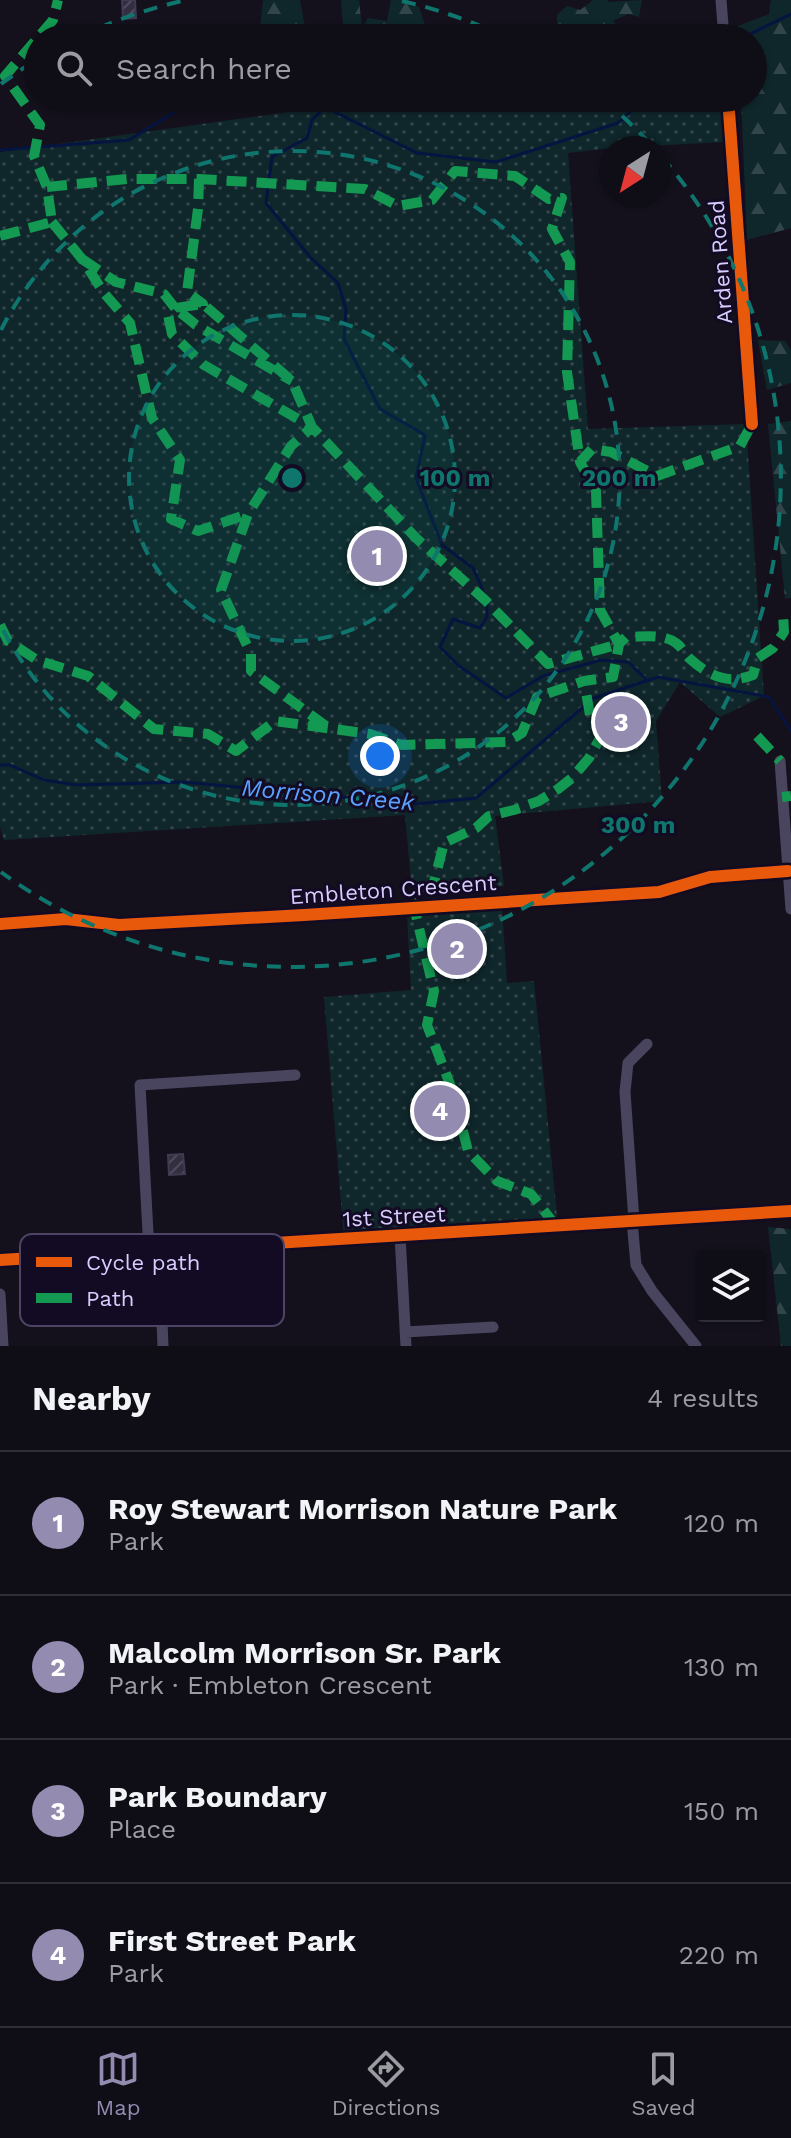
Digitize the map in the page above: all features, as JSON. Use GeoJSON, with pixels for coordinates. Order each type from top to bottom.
{"type":"FeatureCollection","features":[{"type":"Feature","properties":{"kind":"street"},"geometry":{"type":"LineString","coordinates":[[721,0],[723,24]]}},
{"type":"Feature","properties":{"kind":"street","name":"Arden Road"},"geometry":{"type":"LineString","coordinates":[[729,112],[752,424]]}},
{"type":"Feature","properties":{"kind":"street"},"geometry":{"type":"LineString","coordinates":[[780,761],[791,909]]}},
{"type":"Feature","properties":{"kind":"street","name":"Embleton Crescent"},"geometry":{"type":"LineString","coordinates":[[0,924],[66,919],[119,925],[659,892],[710,877],[789,871]]}},
{"type":"Feature","properties":{"kind":"street"},"geometry":{"type":"LineString","coordinates":[[647,1044],[628,1063],[625,1092],[636,1265],[652,1291],[696,1346]]}},
{"type":"Feature","properties":{"kind":"street"},"geometry":{"type":"LineString","coordinates":[[153,1234],[140,1085],[295,1075]]}},
{"type":"Feature","properties":{"kind":"street","name":"1st Street"},"geometry":{"type":"LineString","coordinates":[[284,1243],[791,1211]]}},
{"type":"Feature","properties":{"kind":"street"},"geometry":{"type":"LineString","coordinates":[[400,1235],[406,1346]]}},
{"type":"Feature","properties":{"kind":"street","name":"1st Street"},"geometry":{"type":"LineString","coordinates":[[0,1260],[20,1259]]}},
{"type":"Feature","properties":{"kind":"street"},"geometry":{"type":"LineString","coordinates":[[0,1294],[3,1346]]}},
{"type":"Feature","properties":{"kind":"street"},"geometry":{"type":"LineString","coordinates":[[161,1326],[163,1346]]}},
{"type":"Feature","properties":{"kind":"street"},"geometry":{"type":"LineString","coordinates":[[405,1332],[493,1327]]}},
{"type":"Feature","properties":{"kind":"green space"},"geometry":{"type":"Polygon","coordinates":[[[263,0],[300,0],[304,24],[261,24],[263,0]]]}},
{"type":"Feature","properties":{"kind":"green space"},"geometry":{"type":"Polygon","coordinates":[[[341,0],[359,0],[362,24],[343,24],[341,0]]]}},
{"type":"Feature","properties":{"kind":"green space"},"geometry":{"type":"Polygon","coordinates":[[[391,0],[406,0],[419,7],[425,24],[364,24],[368,18],[387,21],[391,0]]]}},
{"type":"Feature","properties":{"kind":"green space"},"geometry":{"type":"Polygon","coordinates":[[[642,0],[639,17],[628,14],[613,21],[616,24],[557,24],[557,15],[567,6],[580,10],[591,2],[642,0]]]}},
{"type":"Feature","properties":{"kind":"green space"},"geometry":{"type":"Polygon","coordinates":[[[771,0],[791,0],[791,228],[747,240],[742,112],[767,112],[767,24],[743,24],[769,14],[771,0]]]}},
{"type":"Feature","properties":{"kind":"green space"},"geometry":{"type":"Polygon","coordinates":[[[289,112],[721,112],[723,142],[671,145],[671,136],[599,136],[599,149],[568,153],[588,429],[746,424],[764,696],[720,717],[680,682],[656,721],[662,801],[495,816],[504,886],[412,892],[405,815],[4,840],[0,827],[0,152],[289,112]]]}},
{"type":"Feature","properties":{"kind":"green space"},"geometry":{"type":"Polygon","coordinates":[[[758,340],[785,341],[791,350],[791,383],[767,390],[758,340]]]}},
{"type":"Feature","properties":{"kind":"green space"},"geometry":{"type":"Polygon","coordinates":[[[791,421],[791,598],[785,599],[768,424],[791,421]]]}},
{"type":"Feature","properties":{"kind":"green space"},"geometry":{"type":"Polygon","coordinates":[[[502,908],[507,983],[534,981],[558,1226],[344,1239],[324,997],[411,990],[407,914],[502,908]]]}},
{"type":"Feature","properties":{"kind":"green space"},"geometry":{"type":"Polygon","coordinates":[[[768,1227],[791,1229],[791,1346],[781,1346],[768,1227]]]}},
{"type":"Feature","properties":{"kind":"building"},"geometry":{"type":"Polygon","coordinates":[[[122,0],[135,0],[136,18],[123,19],[122,0]]]}},
{"type":"Feature","properties":{"kind":"building"},"geometry":{"type":"Polygon","coordinates":[[[183,1154],[185,1174],[169,1175],[168,1155],[183,1154]]]}},
{"type":"Feature","properties":{"kind":"waterway"},"geometry":{"type":"LineString","coordinates":[[767,26],[791,14]]}},
{"type":"Feature","properties":{"kind":"waterway"},"geometry":{"type":"LineString","coordinates":[[0,150],[129,140],[175,112]]}},
{"type":"Feature","properties":{"kind":"waterway"},"geometry":{"type":"LineString","coordinates":[[320,112],[312,120],[307,138],[272,157],[266,203],[310,257],[338,283],[346,310],[344,339],[380,409],[425,435],[416,478],[442,545],[473,568],[487,600],[487,617],[480,628],[453,619],[440,647],[459,666],[506,698],[543,676],[601,660],[628,662],[647,680]]}},
{"type":"Feature","properties":{"kind":"waterway"},"geometry":{"type":"LineString","coordinates":[[335,112],[417,153],[496,162],[618,123],[630,112]]}},
{"type":"Feature","properties":{"kind":"waterway","name":"Morrison Creek"},"geometry":{"type":"LineString","coordinates":[[0,765],[10,765],[44,780],[77,785],[184,782],[416,804],[476,798],[594,698],[658,677],[769,697],[791,731]]}},
{"type":"Feature","properties":{"kind":"marked path"},"geometry":{"type":"LineString","coordinates":[[50,24],[58,0]]}},
{"type":"Feature","properties":{"kind":"marked path"},"geometry":{"type":"LineString","coordinates":[[24,54],[5,76],[24,103]]}},
{"type":"Feature","properties":{"kind":"marked path"},"geometry":{"type":"LineString","coordinates":[[0,236],[52,222],[47,187],[34,156],[40,125],[31,112]]}},
{"type":"Feature","properties":{"kind":"marked path"},"geometry":{"type":"LineString","coordinates":[[47,187],[127,179],[199,179],[365,189],[398,206],[432,200],[455,171],[515,176],[549,199],[562,198],[552,229],[570,262],[567,372],[580,462],[592,449],[611,452],[657,476],[740,446],[752,424]]}},
{"type":"Feature","properties":{"kind":"marked path"},"geometry":{"type":"LineString","coordinates":[[199,179],[187,292],[203,306]]}},
{"type":"Feature","properties":{"kind":"marked path"},"geometry":{"type":"LineString","coordinates":[[52,222],[130,323],[152,418],[180,460],[171,519],[198,531],[248,514]]}},
{"type":"Feature","properties":{"kind":"marked path"},"geometry":{"type":"LineString","coordinates":[[82,259],[116,282],[164,294],[175,308],[168,315],[172,334],[204,365],[312,427],[292,381],[203,304],[175,308],[196,325],[292,381]]}},
{"type":"Feature","properties":{"kind":"marked path"},"geometry":{"type":"LineString","coordinates":[[326,726],[251,671],[251,654],[221,590],[248,514],[291,446],[312,427],[416,538],[485,600],[548,664],[619,644],[618,649]]}},
{"type":"Feature","properties":{"kind":"marked path"},"geometry":{"type":"LineString","coordinates":[[580,462],[596,491],[600,610],[619,644]]}},
{"type":"Feature","properties":{"kind":"marked path"},"geometry":{"type":"LineString","coordinates":[[0,625],[8,641],[37,660],[88,676],[154,729],[208,734],[236,751],[275,721],[370,734],[402,745],[507,742],[522,733],[537,697],[584,681],[613,677],[619,644],[626,637],[652,636],[671,640],[711,674],[727,679],[744,678],[753,675],[758,658],[773,648],[784,632],[783,613]]}},
{"type":"Feature","properties":{"kind":"marked path"},"geometry":{"type":"LineString","coordinates":[[590,680],[584,681],[590,715]]}},
{"type":"Feature","properties":{"kind":"marked path"},"geometry":{"type":"LineString","coordinates":[[556,1226],[531,1194],[497,1181],[468,1151],[453,1092],[427,1025],[434,991],[414,907],[433,886],[444,843],[476,828],[489,816],[539,801],[558,789],[589,758],[604,731],[621,722]]}},
{"type":"Feature","properties":{"kind":"marked path"},"geometry":{"type":"LineString","coordinates":[[757,736],[780,761]]}},
{"type":"Feature","properties":{"kind":"marked path"},"geometry":{"type":"LineString","coordinates":[[782,797],[791,796]]}},
{"type":"Feature","properties":{"kind":"cycle path"},"geometry":{"type":"LineString","coordinates":[[729,112],[752,424]]}},
{"type":"Feature","properties":{"kind":"cycle path"},"geometry":{"type":"LineString","coordinates":[[0,924],[66,919],[119,925],[659,892],[710,877],[788,871]]}},
{"type":"Feature","properties":{"kind":"cycle path"},"geometry":{"type":"LineString","coordinates":[[284,1242],[791,1211]]}},
{"type":"Feature","properties":{"kind":"cycle path"},"geometry":{"type":"LineString","coordinates":[[0,1260],[20,1259]]}},
{"type":"Feature","properties":{"kind":"place","name":"Roy Stewart Morrison Nature Park"},"geometry":{"type":"Point","coordinates":[377,556]}},
{"type":"Feature","properties":{"kind":"place","name":"Park Boundary"},"geometry":{"type":"Point","coordinates":[621,722]}},
{"type":"Feature","properties":{"kind":"place","name":"Malcolm Morrison Sr. Park"},"geometry":{"type":"Point","coordinates":[457,949]}},
{"type":"Feature","properties":{"kind":"place","name":"First Street Park"},"geometry":{"type":"Point","coordinates":[440,1111]}}]}
